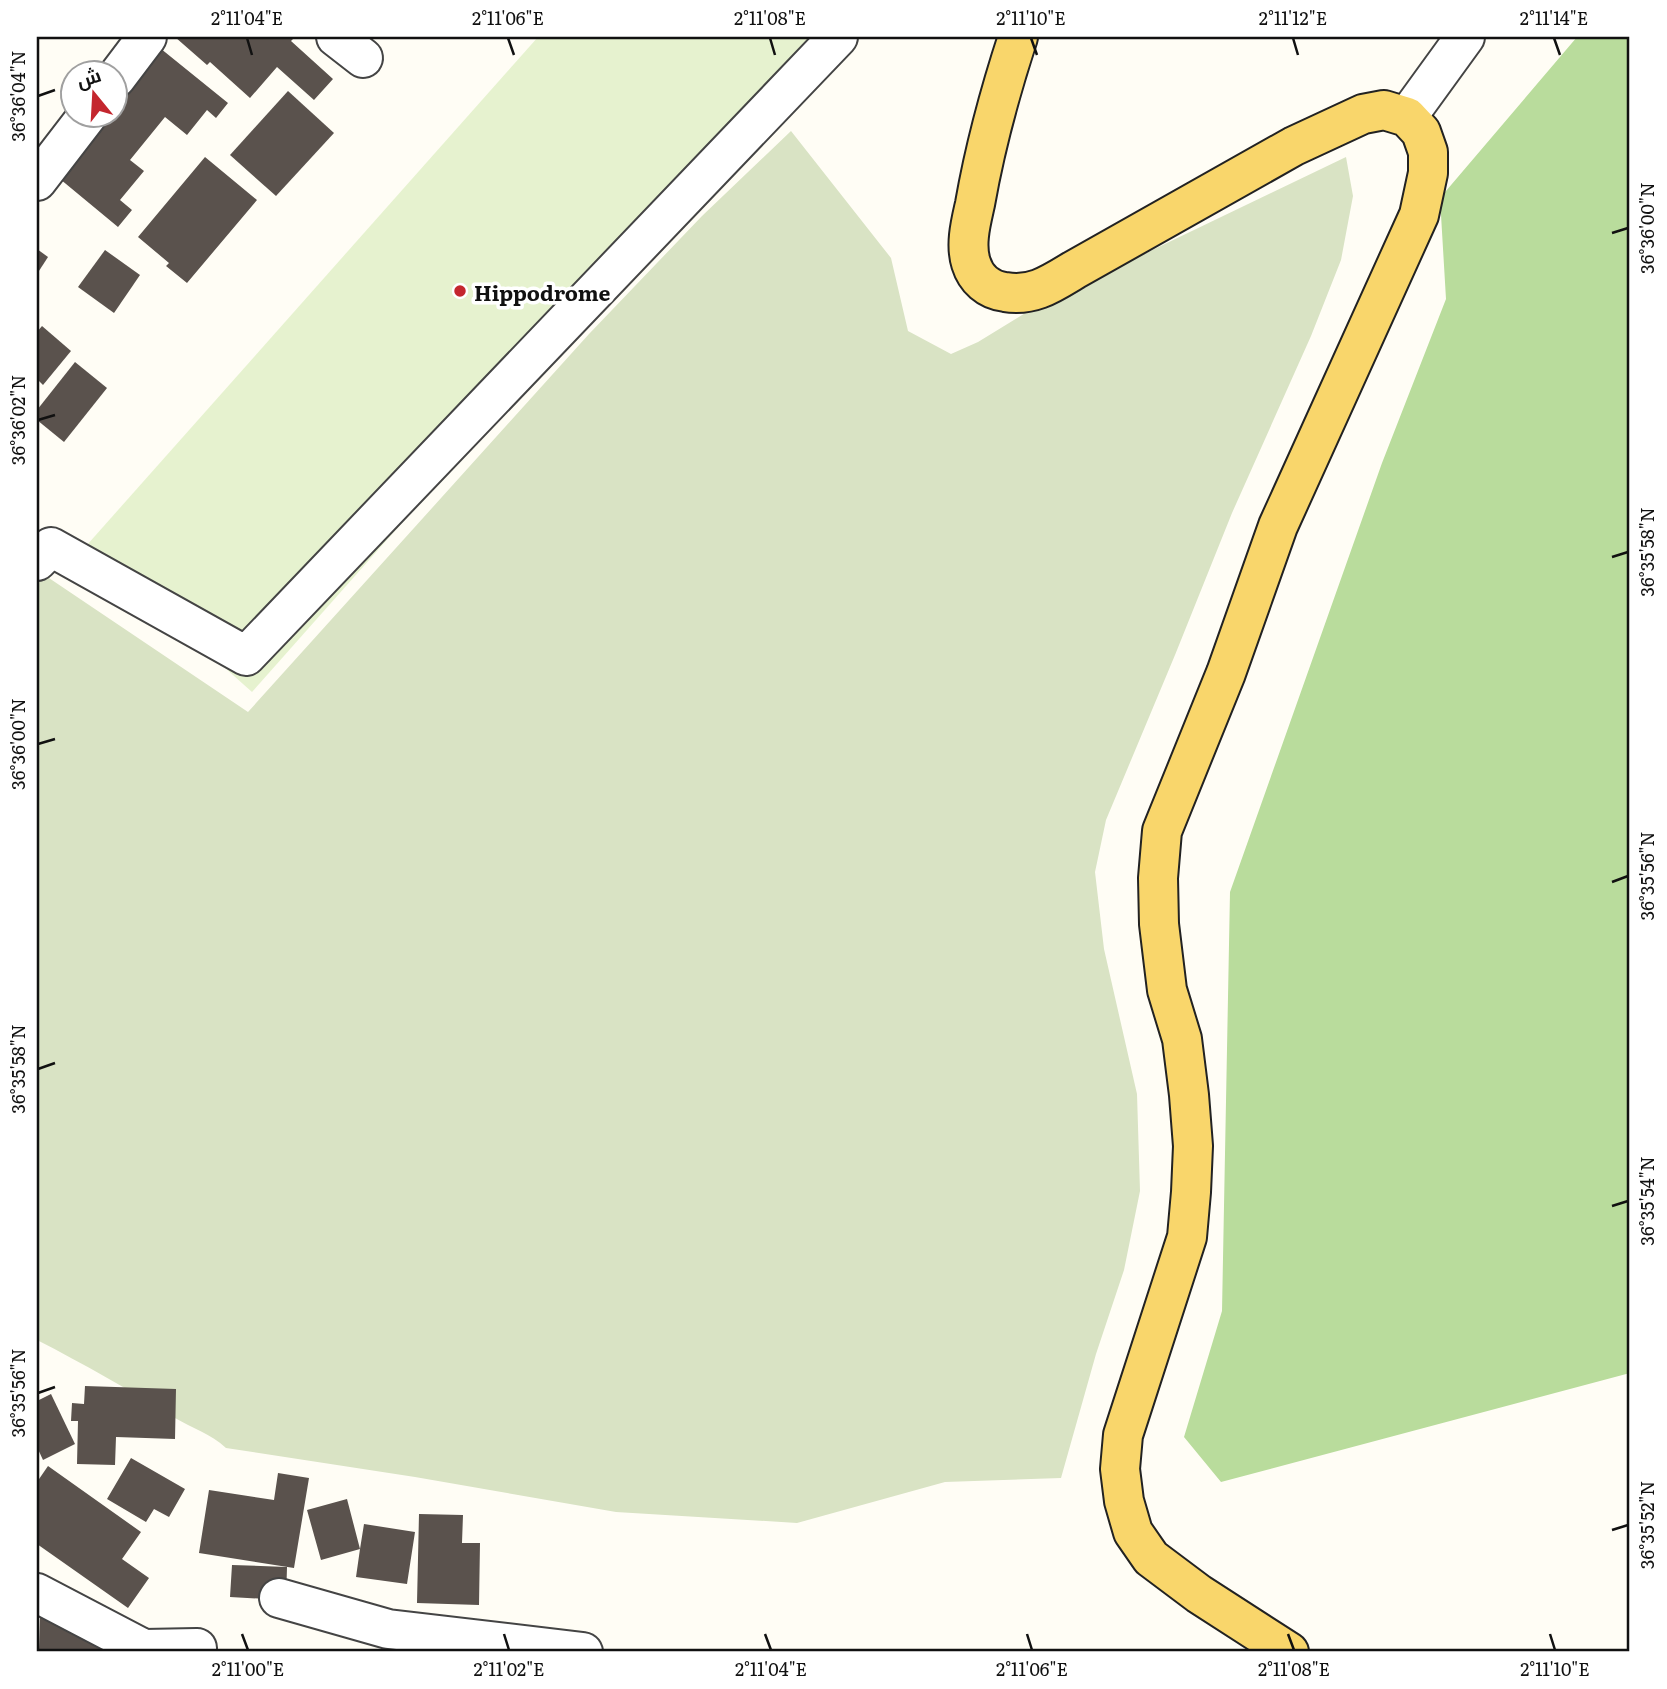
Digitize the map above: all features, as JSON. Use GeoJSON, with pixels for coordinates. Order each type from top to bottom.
{"type":"FeatureCollection","features":[{"type":"Feature","properties":{"kind":"main road"},"geometry":{"type":"LineString","coordinates":[[1018,37],[983,156],[969,235],[970,261],[978,278],[993,291],[1018,295],[1045,288],[1293,146],[1363,114],[1384,110],[1408,117],[1421,132],[1428,152],[1428,173],[1419,215],[1279,526],[1226,673],[1162,831],[1158,878],[1159,924],[1167,989],[1182,1039],[1189,1095],[1193,1146],[1191,1192],[1188,1237],[1124,1435],[1120,1469],[1124,1501],[1133,1532],[1151,1558],[1199,1594],[1289,1652]]}},
{"type":"Feature","properties":{"kind":"street"},"geometry":{"type":"LineString","coordinates":[[130,60],[147,37]]}},
{"type":"Feature","properties":{"kind":"street"},"geometry":{"type":"LineString","coordinates":[[37,562],[51,547],[246,656],[838,37]]}},
{"type":"Feature","properties":{"kind":"street"},"geometry":{"type":"LineString","coordinates":[[1408,117],[1465,37]]}},
{"type":"Feature","properties":{"kind":"street"},"geometry":{"type":"LineString","coordinates":[[37,181],[76,130]]}},
{"type":"Feature","properties":{"kind":"street"},"geometry":{"type":"LineString","coordinates":[[37,1593],[144,1649],[197,1648],[197,1652]]}},
{"type":"Feature","properties":{"kind":"street"},"geometry":{"type":"LineString","coordinates":[[279,1598],[388,1629],[583,1652]]}},
{"type":"Feature","properties":{"kind":"green space","name":"Hippodrome"},"geometry":{"type":"Polygon","coordinates":[[[538,37],[833,37],[252,692],[87,545],[538,37]]]}},
{"type":"Feature","properties":{"kind":"green space"},"geometry":{"type":"Polygon","coordinates":[[[1577,37],[1630,37],[1630,1373],[1221,1482],[1184,1437],[1222,1311],[1230,892],[1382,463],[1446,299],[1440,198],[1577,37]]]}},
{"type":"Feature","properties":{"kind":"green space"},"geometry":{"type":"Polygon","coordinates":[[[791,131],[891,258],[908,331],[951,354],[978,342],[1040,304],[1346,157],[1353,196],[1341,260],[1311,336],[1232,513],[1106,820],[1095,872],[1104,949],[1137,1094],[1140,1191],[1124,1270],[1096,1354],[1061,1478],[945,1482],[797,1523],[616,1512],[226,1448],[208,1435],[37,1340],[37,576],[40,572],[248,712],[589,334],[702,216],[791,131]]]}},
{"type":"Feature","properties":{"kind":"building"},"geometry":{"type":"Polygon","coordinates":[[[175,37],[295,37],[291,41],[333,79],[314,100],[277,67],[250,98],[210,62],[207,65],[175,37]]]}},
{"type":"Feature","properties":{"kind":"building"},"geometry":{"type":"Polygon","coordinates":[[[155,44],[228,103],[216,118],[207,110],[187,135],[165,117],[130,160],[144,171],[120,200],[132,210],[118,227],[60,179],[102,130],[130,130],[130,74],[155,44]]]}},
{"type":"Feature","properties":{"kind":"building"},"geometry":{"type":"Polygon","coordinates":[[[288,91],[334,133],[276,196],[230,155],[288,91]]]}},
{"type":"Feature","properties":{"kind":"building"},"geometry":{"type":"Polygon","coordinates":[[[205,157],[257,200],[187,283],[166,266],[169,263],[138,237],[205,157]]]}},
{"type":"Feature","properties":{"kind":"building"},"geometry":{"type":"Polygon","coordinates":[[[37,249],[48,257],[37,274],[37,249]]]}},
{"type":"Feature","properties":{"kind":"building"},"geometry":{"type":"Polygon","coordinates":[[[105,250],[140,275],[114,313],[78,287],[105,250]]]}},
{"type":"Feature","properties":{"kind":"building"},"geometry":{"type":"Polygon","coordinates":[[[42,326],[71,351],[43,385],[37,379],[37,332],[42,326]]]}},
{"type":"Feature","properties":{"kind":"building"},"geometry":{"type":"Polygon","coordinates":[[[75,362],[107,388],[64,442],[37,420],[37,410],[75,362]]]}},
{"type":"Feature","properties":{"kind":"building"},"geometry":{"type":"Polygon","coordinates":[[[85,1386],[176,1389],[175,1439],[116,1437],[115,1465],[77,1464],[78,1421],[71,1421],[72,1403],[84,1404],[85,1386]]]}},
{"type":"Feature","properties":{"kind":"building"},"geometry":{"type":"Polygon","coordinates":[[[51,1394],[75,1444],[43,1460],[37,1447],[37,1401],[51,1394]]]}},
{"type":"Feature","properties":{"kind":"building"},"geometry":{"type":"Polygon","coordinates":[[[131,1458],[185,1489],[169,1517],[154,1509],[146,1522],[107,1499],[131,1458]]]}},
{"type":"Feature","properties":{"kind":"building"},"geometry":{"type":"Polygon","coordinates":[[[48,1466],[141,1532],[122,1559],[149,1578],[128,1608],[37,1544],[37,1482],[48,1466]]]}},
{"type":"Feature","properties":{"kind":"building"},"geometry":{"type":"Polygon","coordinates":[[[278,1473],[309,1478],[294,1568],[199,1553],[209,1490],[274,1500],[278,1473]]]}},
{"type":"Feature","properties":{"kind":"building"},"geometry":{"type":"Polygon","coordinates":[[[347,1499],[360,1549],[321,1560],[307,1510],[347,1499]]]}},
{"type":"Feature","properties":{"kind":"building"},"geometry":{"type":"Polygon","coordinates":[[[419,1514],[463,1515],[462,1543],[480,1543],[479,1605],[417,1603],[419,1514]]]}},
{"type":"Feature","properties":{"kind":"building"},"geometry":{"type":"Polygon","coordinates":[[[364,1524],[415,1532],[407,1584],[356,1577],[364,1524]]]}},
{"type":"Feature","properties":{"kind":"building"},"geometry":{"type":"Polygon","coordinates":[[[232,1565],[287,1567],[286,1600],[230,1597],[232,1565]]]}},
{"type":"Feature","properties":{"kind":"building"},"geometry":{"type":"Polygon","coordinates":[[[40,1618],[100,1619],[99,1652],[39,1650],[40,1618]]]}},
{"type":"Feature","properties":{"kind":"place","name":"Hippodrome"},"geometry":{"type":"Point","coordinates":[460,291]}}]}
